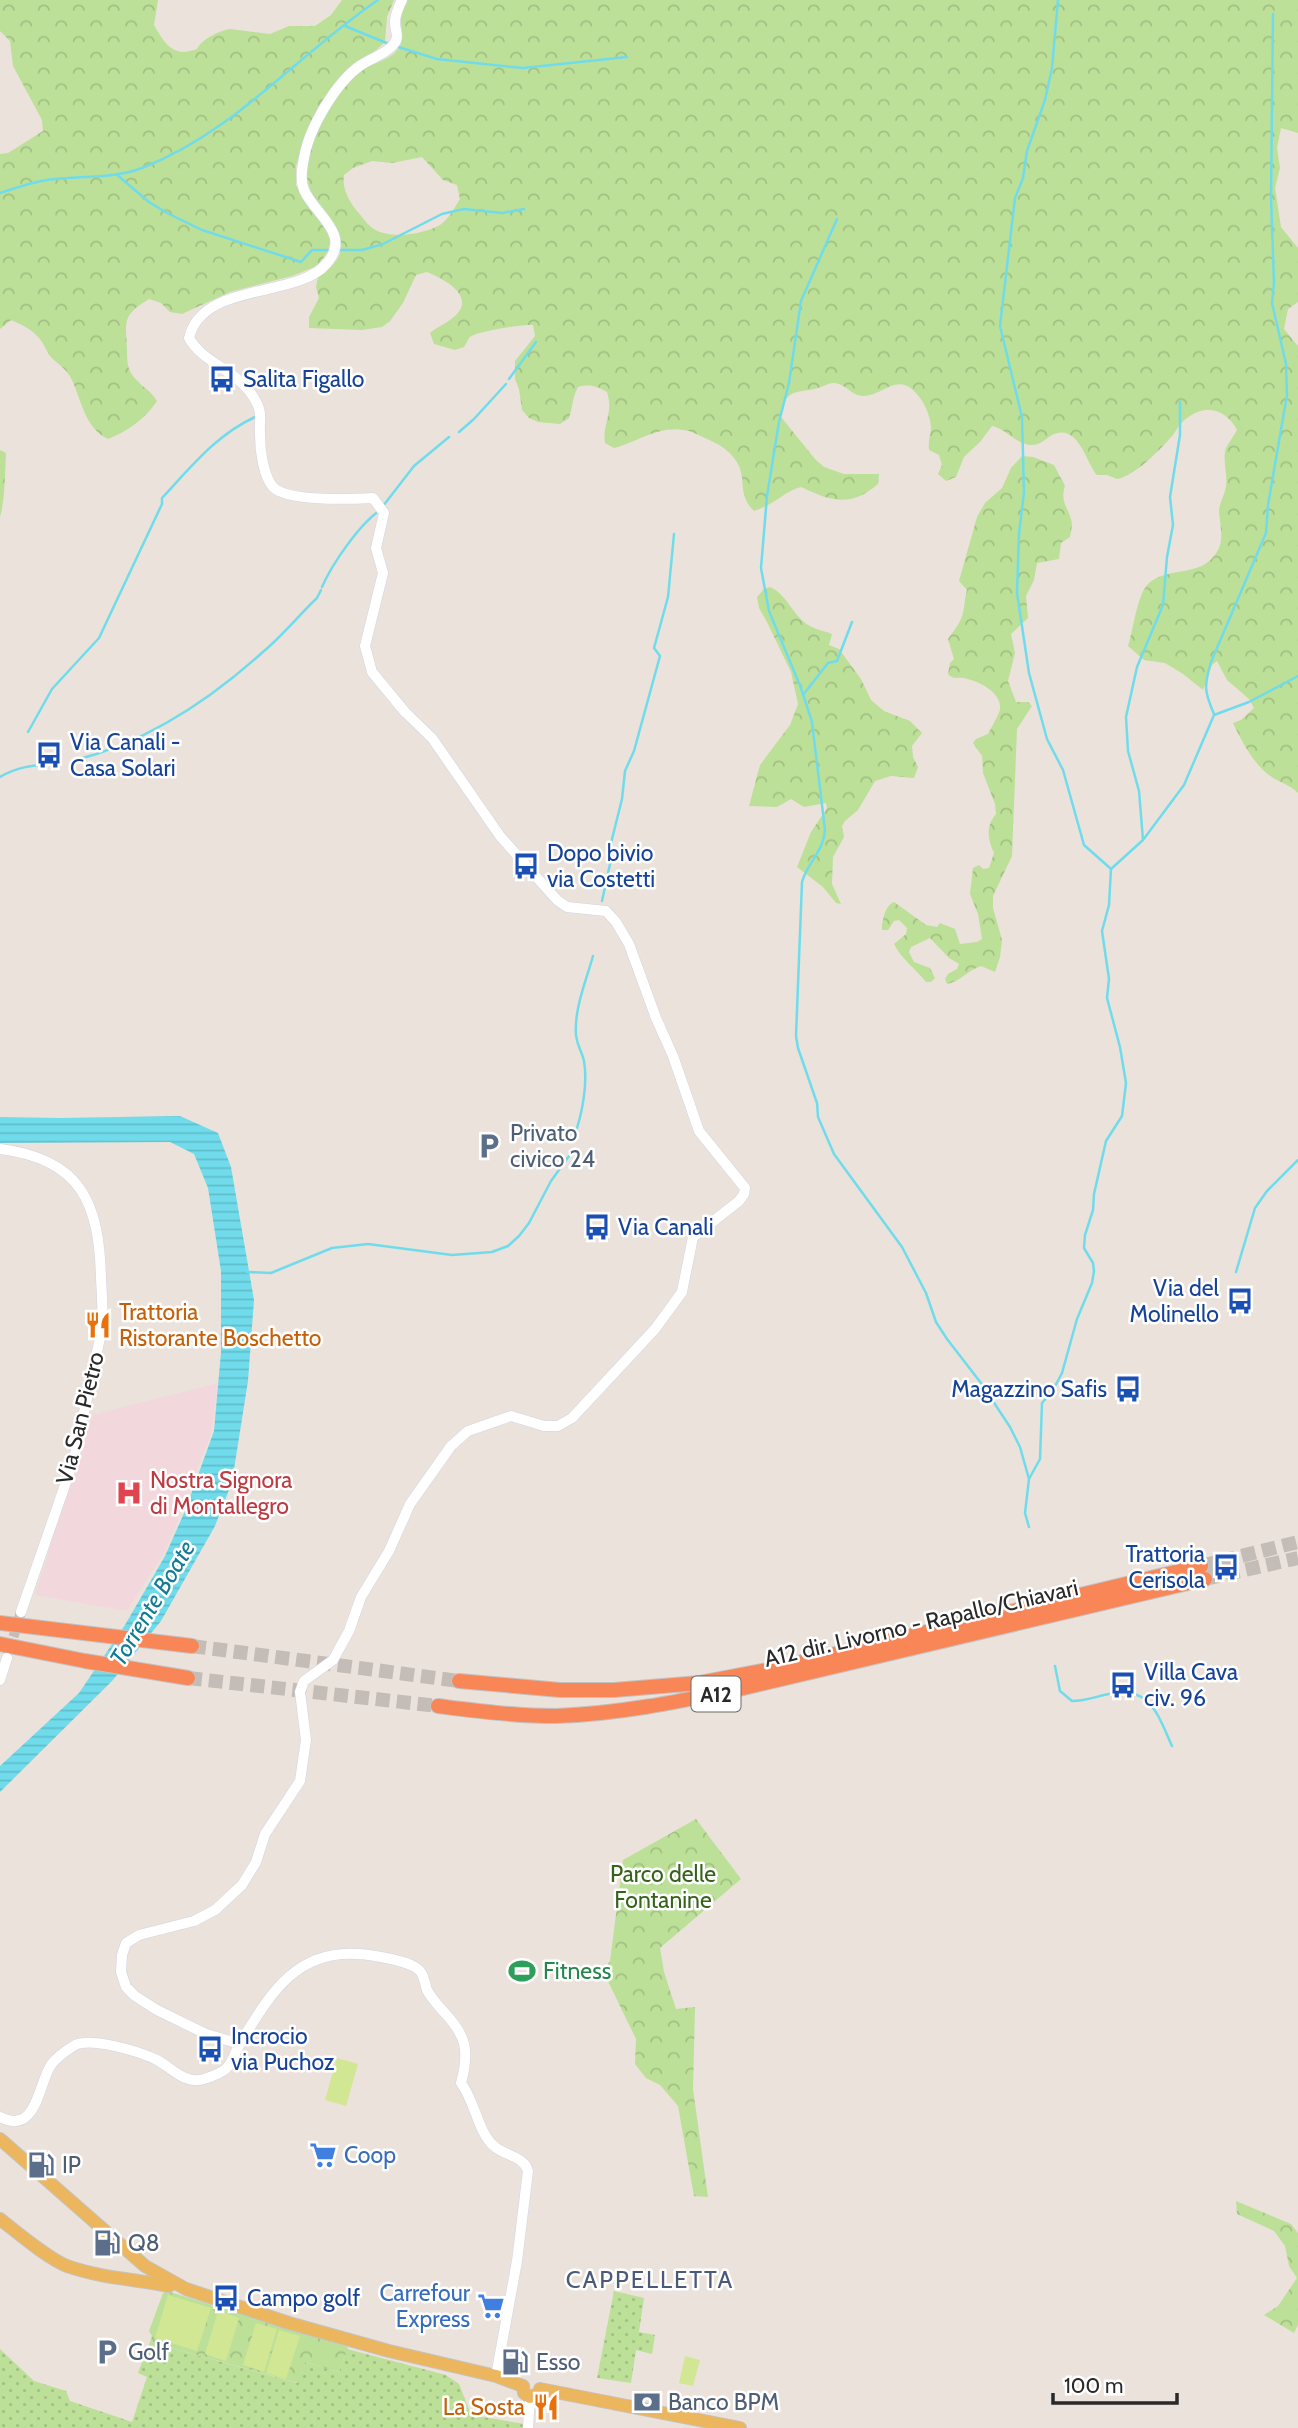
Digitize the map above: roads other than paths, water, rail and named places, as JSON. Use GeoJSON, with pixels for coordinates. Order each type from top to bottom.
{"type":"FeatureCollection","features":[{"type":"Feature","properties":{"kind":"highway","name":"A12"},"geometry":{"type":"LineString","coordinates":[[459,1681],[560,1690],[614,1690],[699,1683],[987,1624],[1203,1572]]}},
{"type":"Feature","properties":{"kind":"highway"},"geometry":{"type":"LineString","coordinates":[[0,1623],[192,1646]]}},
{"type":"Feature","properties":{"kind":"highway","name":"A12 dir. Livorno - Rapallo/Chiavari"},"geometry":{"type":"LineString","coordinates":[[439,1706],[522,1715],[616,1712],[736,1690],[987,1624]]}},
{"type":"Feature","properties":{"kind":"highway"},"geometry":{"type":"LineString","coordinates":[[0,1644],[188,1678]]}},
{"type":"Feature","properties":{"kind":"main road"},"geometry":{"type":"LineString","coordinates":[[0,2139],[145,2266],[186,2289]]}},
{"type":"Feature","properties":{"kind":"main road"},"geometry":{"type":"LineString","coordinates":[[0,2219],[65,2265],[113,2279],[138,2279],[186,2289],[314,2330],[496,2376],[531,2390],[740,2428]]}},
{"type":"Feature","properties":{"kind":"street"},"geometry":{"type":"LineString","coordinates":[[240,2044],[206,2034],[156,2010],[135,1996],[126,1987],[121,1972],[126,1943],[139,1935],[194,1921],[215,1910],[242,1885],[256,1862],[265,1833],[300,1781],[306,1740],[300,1692],[304,1681],[333,1660],[349,1631],[361,1597],[389,1551],[410,1504],[451,1446],[477,1427],[511,1416],[544,1426],[558,1426],[572,1418],[615,1374],[676,1302],[686,1279],[688,1254],[693,1237],[739,1201],[745,1188],[699,1131],[639,969],[616,922],[606,911],[567,907],[557,900],[500,836],[432,738],[405,712],[372,672],[365,646],[383,573],[376,548],[384,513],[373,498],[336,499],[287,494],[274,488],[266,473],[260,436],[261,408],[250,391],[196,350],[189,338],[191,326],[202,314],[218,304],[321,271],[334,256],[337,239],[304,190],[301,175],[304,154],[322,111],[343,81],[360,65],[396,43],[398,36],[395,22],[402,0]]}},
{"type":"Feature","properties":{"kind":"street","name":"Via San Pietro"},"geometry":{"type":"LineString","coordinates":[[0,1149],[20,1152],[55,1166],[77,1184],[93,1212],[100,1242],[103,1323],[98,1351],[74,1459],[21,1612]]}},
{"type":"Feature","properties":{"kind":"street"},"geometry":{"type":"LineString","coordinates":[[0,1680],[7,1658]]}},
{"type":"Feature","properties":{"kind":"street"},"geometry":{"type":"LineString","coordinates":[[0,2117],[10,2121],[30,2113],[50,2066],[63,2053],[83,2042],[99,2042],[157,2060],[179,2076],[198,2081],[221,2074],[233,2063],[240,2044],[274,1992],[297,1969],[323,1958],[347,1954],[369,1955],[416,1967],[424,1975],[434,2001],[460,2028],[465,2041],[461,2082],[470,2095],[488,2140],[495,2148],[526,2164],[528,2178],[517,2261],[496,2376]]}},
{"type":"Feature","properties":{"kind":"street"},"geometry":{"type":"LineString","coordinates":[[528,2428],[531,2390]]}},
{"type":"Feature","properties":{"kind":"water","name":"Torrente Boate"},"geometry":{"type":"Polygon","coordinates":[[[180,1116],[218,1133],[231,1167],[254,1300],[248,1381],[232,1482],[215,1526],[161,1621],[112,1681],[0,1792],[0,1766],[79,1693],[125,1625],[165,1556],[185,1511],[214,1431],[221,1352],[221,1271],[208,1188],[194,1154],[170,1142],[0,1143],[0,1117],[180,1116]]]}},
{"type":"Feature","properties":{"kind":"waterway"},"geometry":{"type":"LineString","coordinates":[[0,193],[41,181],[130,172],[176,153],[236,114],[378,0]]}},
{"type":"Feature","properties":{"kind":"waterway"},"geometry":{"type":"LineString","coordinates":[[1058,0],[1052,68],[1045,100],[1027,151],[1023,178],[1015,198],[1000,326],[1022,417],[1024,492],[1017,593],[1029,673],[1047,739],[1063,770],[1084,845],[1110,868]]}},
{"type":"Feature","properties":{"kind":"waterway"},"geometry":{"type":"LineString","coordinates":[[1214,714],[1207,694],[1207,677],[1266,533],[1268,505],[1287,395],[1286,364],[1272,303],[1273,14]]}},
{"type":"Feature","properties":{"kind":"waterway"},"geometry":{"type":"LineString","coordinates":[[345,26],[389,44]]}},
{"type":"Feature","properties":{"kind":"waterway"},"geometry":{"type":"LineString","coordinates":[[395,46],[437,59],[523,68],[627,57]]}},
{"type":"Feature","properties":{"kind":"waterway"},"geometry":{"type":"LineString","coordinates":[[116,174],[149,202],[202,230],[301,262],[312,250],[330,250]]}},
{"type":"Feature","properties":{"kind":"waterway"},"geometry":{"type":"LineString","coordinates":[[337,250],[362,250],[383,244],[442,214],[464,209],[502,213],[524,209]]}},
{"type":"Feature","properties":{"kind":"waterway"},"geometry":{"type":"LineString","coordinates":[[837,219],[801,301],[789,383],[779,422],[767,496],[761,568],[769,611],[812,722],[825,830],[822,844],[802,882],[796,1036],[817,1103],[818,1117],[834,1154],[902,1247],[926,1293],[936,1322],[1010,1427],[1020,1447],[1029,1479]]}},
{"type":"Feature","properties":{"kind":"waterway"},"geometry":{"type":"LineString","coordinates":[[509,379],[536,342]]}},
{"type":"Feature","properties":{"kind":"waterway"},"geometry":{"type":"LineString","coordinates":[[459,432],[506,384]]}},
{"type":"Feature","properties":{"kind":"waterway"},"geometry":{"type":"LineString","coordinates":[[1143,840],[1139,791],[1128,751],[1126,717],[1137,667],[1163,605],[1173,525],[1170,497],[1180,435],[1180,402]]}},
{"type":"Feature","properties":{"kind":"waterway"},"geometry":{"type":"LineString","coordinates":[[28,732],[52,689],[99,638],[162,504],[162,498],[216,442],[255,417]]}},
{"type":"Feature","properties":{"kind":"waterway"},"geometry":{"type":"LineString","coordinates":[[383,506],[414,466],[449,437]]}},
{"type":"Feature","properties":{"kind":"waterway"},"geometry":{"type":"LineString","coordinates":[[322,587],[347,546],[379,511]]}},
{"type":"Feature","properties":{"kind":"waterway"},"geometry":{"type":"LineString","coordinates":[[602,901],[625,771],[634,751],[660,656],[654,648],[668,597],[674,534]]}},
{"type":"Feature","properties":{"kind":"waterway"},"geometry":{"type":"LineString","coordinates":[[76,760],[152,731],[200,702],[271,645],[317,598],[321,590]]}},
{"type":"Feature","properties":{"kind":"waterway"},"geometry":{"type":"LineString","coordinates":[[803,695],[828,663],[837,661],[852,622]]}},
{"type":"Feature","properties":{"kind":"waterway"},"geometry":{"type":"LineString","coordinates":[[1029,1527],[1025,1513],[1029,1479],[1040,1459],[1042,1403],[1062,1373],[1077,1319],[1092,1283],[1093,1263],[1084,1248],[1085,1235],[1093,1210],[1106,1141],[1122,1116],[1126,1083],[1107,998],[1109,979],[1102,931],[1109,905],[1111,869],[1143,840],[1184,785],[1214,715],[1249,702],[1298,676]]}},
{"type":"Feature","properties":{"kind":"waterway"},"geometry":{"type":"LineString","coordinates":[[0,777],[21,768],[57,763]]}},
{"type":"Feature","properties":{"kind":"waterway"},"geometry":{"type":"LineString","coordinates":[[574,1137],[585,1089],[584,1061],[576,1035],[577,1015],[593,956]]}},
{"type":"Feature","properties":{"kind":"waterway"},"geometry":{"type":"LineString","coordinates":[[247,1272],[271,1273],[332,1248],[368,1244],[452,1255],[492,1252],[508,1246],[519,1236],[569,1156]]}},
{"type":"Feature","properties":{"kind":"waterway"},"geometry":{"type":"LineString","coordinates":[[1236,1272],[1255,1208],[1267,1191],[1298,1160]]}},
{"type":"Feature","properties":{"kind":"waterway"},"geometry":{"type":"LineString","coordinates":[[1055,1666],[1060,1691],[1072,1701],[1119,1693],[1131,1693],[1141,1697],[1155,1711],[1172,1746]]}},
{"type":"Feature","properties":{"kind":"tunnel"},"geometry":{"type":"LineString","coordinates":[[1201,1566],[1298,1542]]}},
{"type":"Feature","properties":{"kind":"tunnel"},"geometry":{"type":"LineString","coordinates":[[1205,1579],[1298,1558]]}},
{"type":"Feature","properties":{"kind":"tunnel"},"geometry":{"type":"LineString","coordinates":[[9,1651],[21,1612]]}},
{"type":"Feature","properties":{"kind":"tunnel"},"geometry":{"type":"LineString","coordinates":[[192,1646],[459,1681]]}},
{"type":"Feature","properties":{"kind":"tunnel"},"geometry":{"type":"LineString","coordinates":[[188,1678],[438,1706]]}},
{"type":"Feature","properties":{"kind":"place","name":"Salita Figallo"},"geometry":{"type":"Point","coordinates":[222,379]}},
{"type":"Feature","properties":{"kind":"place","name":"Via Canali - Casa Solari"},"geometry":{"type":"Point","coordinates":[49,755]}},
{"type":"Feature","properties":{"kind":"place","name":"Dopo bivio via Costetti"},"geometry":{"type":"Point","coordinates":[526,866]}},
{"type":"Feature","properties":{"kind":"place","name":"Privato civico 24"},"geometry":{"type":"Point","coordinates":[489,1146]}},
{"type":"Feature","properties":{"kind":"place","name":"Via Canali"},"geometry":{"type":"Point","coordinates":[597,1227]}},
{"type":"Feature","properties":{"kind":"place","name":"Via del Molinello"},"geometry":{"type":"Point","coordinates":[1240,1301]}},
{"type":"Feature","properties":{"kind":"place","name":"Trattoria Ristorante Boschetto"},"geometry":{"type":"Point","coordinates":[98,1325]}},
{"type":"Feature","properties":{"kind":"place","name":"Magazzino Safis"},"geometry":{"type":"Point","coordinates":[1128,1389]}},
{"type":"Feature","properties":{"kind":"place","name":"Nostra Signora di Montallegro"},"geometry":{"type":"Point","coordinates":[129,1493]}},
{"type":"Feature","properties":{"kind":"place","name":"Trattoria Cerisola"},"geometry":{"type":"Point","coordinates":[1226,1567]}},
{"type":"Feature","properties":{"kind":"place","name":"Villa Cava civ. 96"},"geometry":{"type":"Point","coordinates":[1123,1685]}},
{"type":"Feature","properties":{"kind":"place","name":"Fitness"},"geometry":{"type":"Point","coordinates":[522,1971]}},
{"type":"Feature","properties":{"kind":"place","name":"Incrocio via Puchoz"},"geometry":{"type":"Point","coordinates":[210,2049]}},
{"type":"Feature","properties":{"kind":"place","name":"Coop"},"geometry":{"type":"Point","coordinates":[323,2155]}},
{"type":"Feature","properties":{"kind":"place","name":"IP"},"geometry":{"type":"Point","coordinates":[41,2165]}},
{"type":"Feature","properties":{"kind":"place","name":"Q8"},"geometry":{"type":"Point","coordinates":[107,2243]}},
{"type":"Feature","properties":{"kind":"place","name":"Campo golf"},"geometry":{"type":"Point","coordinates":[226,2298]}},
{"type":"Feature","properties":{"kind":"place","name":"Carrefour Express"},"geometry":{"type":"Point","coordinates":[491,2306]}},
{"type":"Feature","properties":{"kind":"place","name":"Golf"},"geometry":{"type":"Point","coordinates":[107,2352]}},
{"type":"Feature","properties":{"kind":"place","name":"Esso"},"geometry":{"type":"Point","coordinates":[515,2362]}},
{"type":"Feature","properties":{"kind":"place","name":"Banco BPM"},"geometry":{"type":"Point","coordinates":[647,2402]}},
{"type":"Feature","properties":{"kind":"place","name":"La Sosta"},"geometry":{"type":"Point","coordinates":[546,2407]}},
{"type":"Feature","properties":{"kind":"district","name":"CAPPELLETTA"},"geometry":{"type":"Point","coordinates":[650,2279]}},
{"type":"Feature","properties":{"kind":"park label","name":"Parco delle Fontanine"},"geometry":{"type":"Point","coordinates":[663,1887]}}]}
